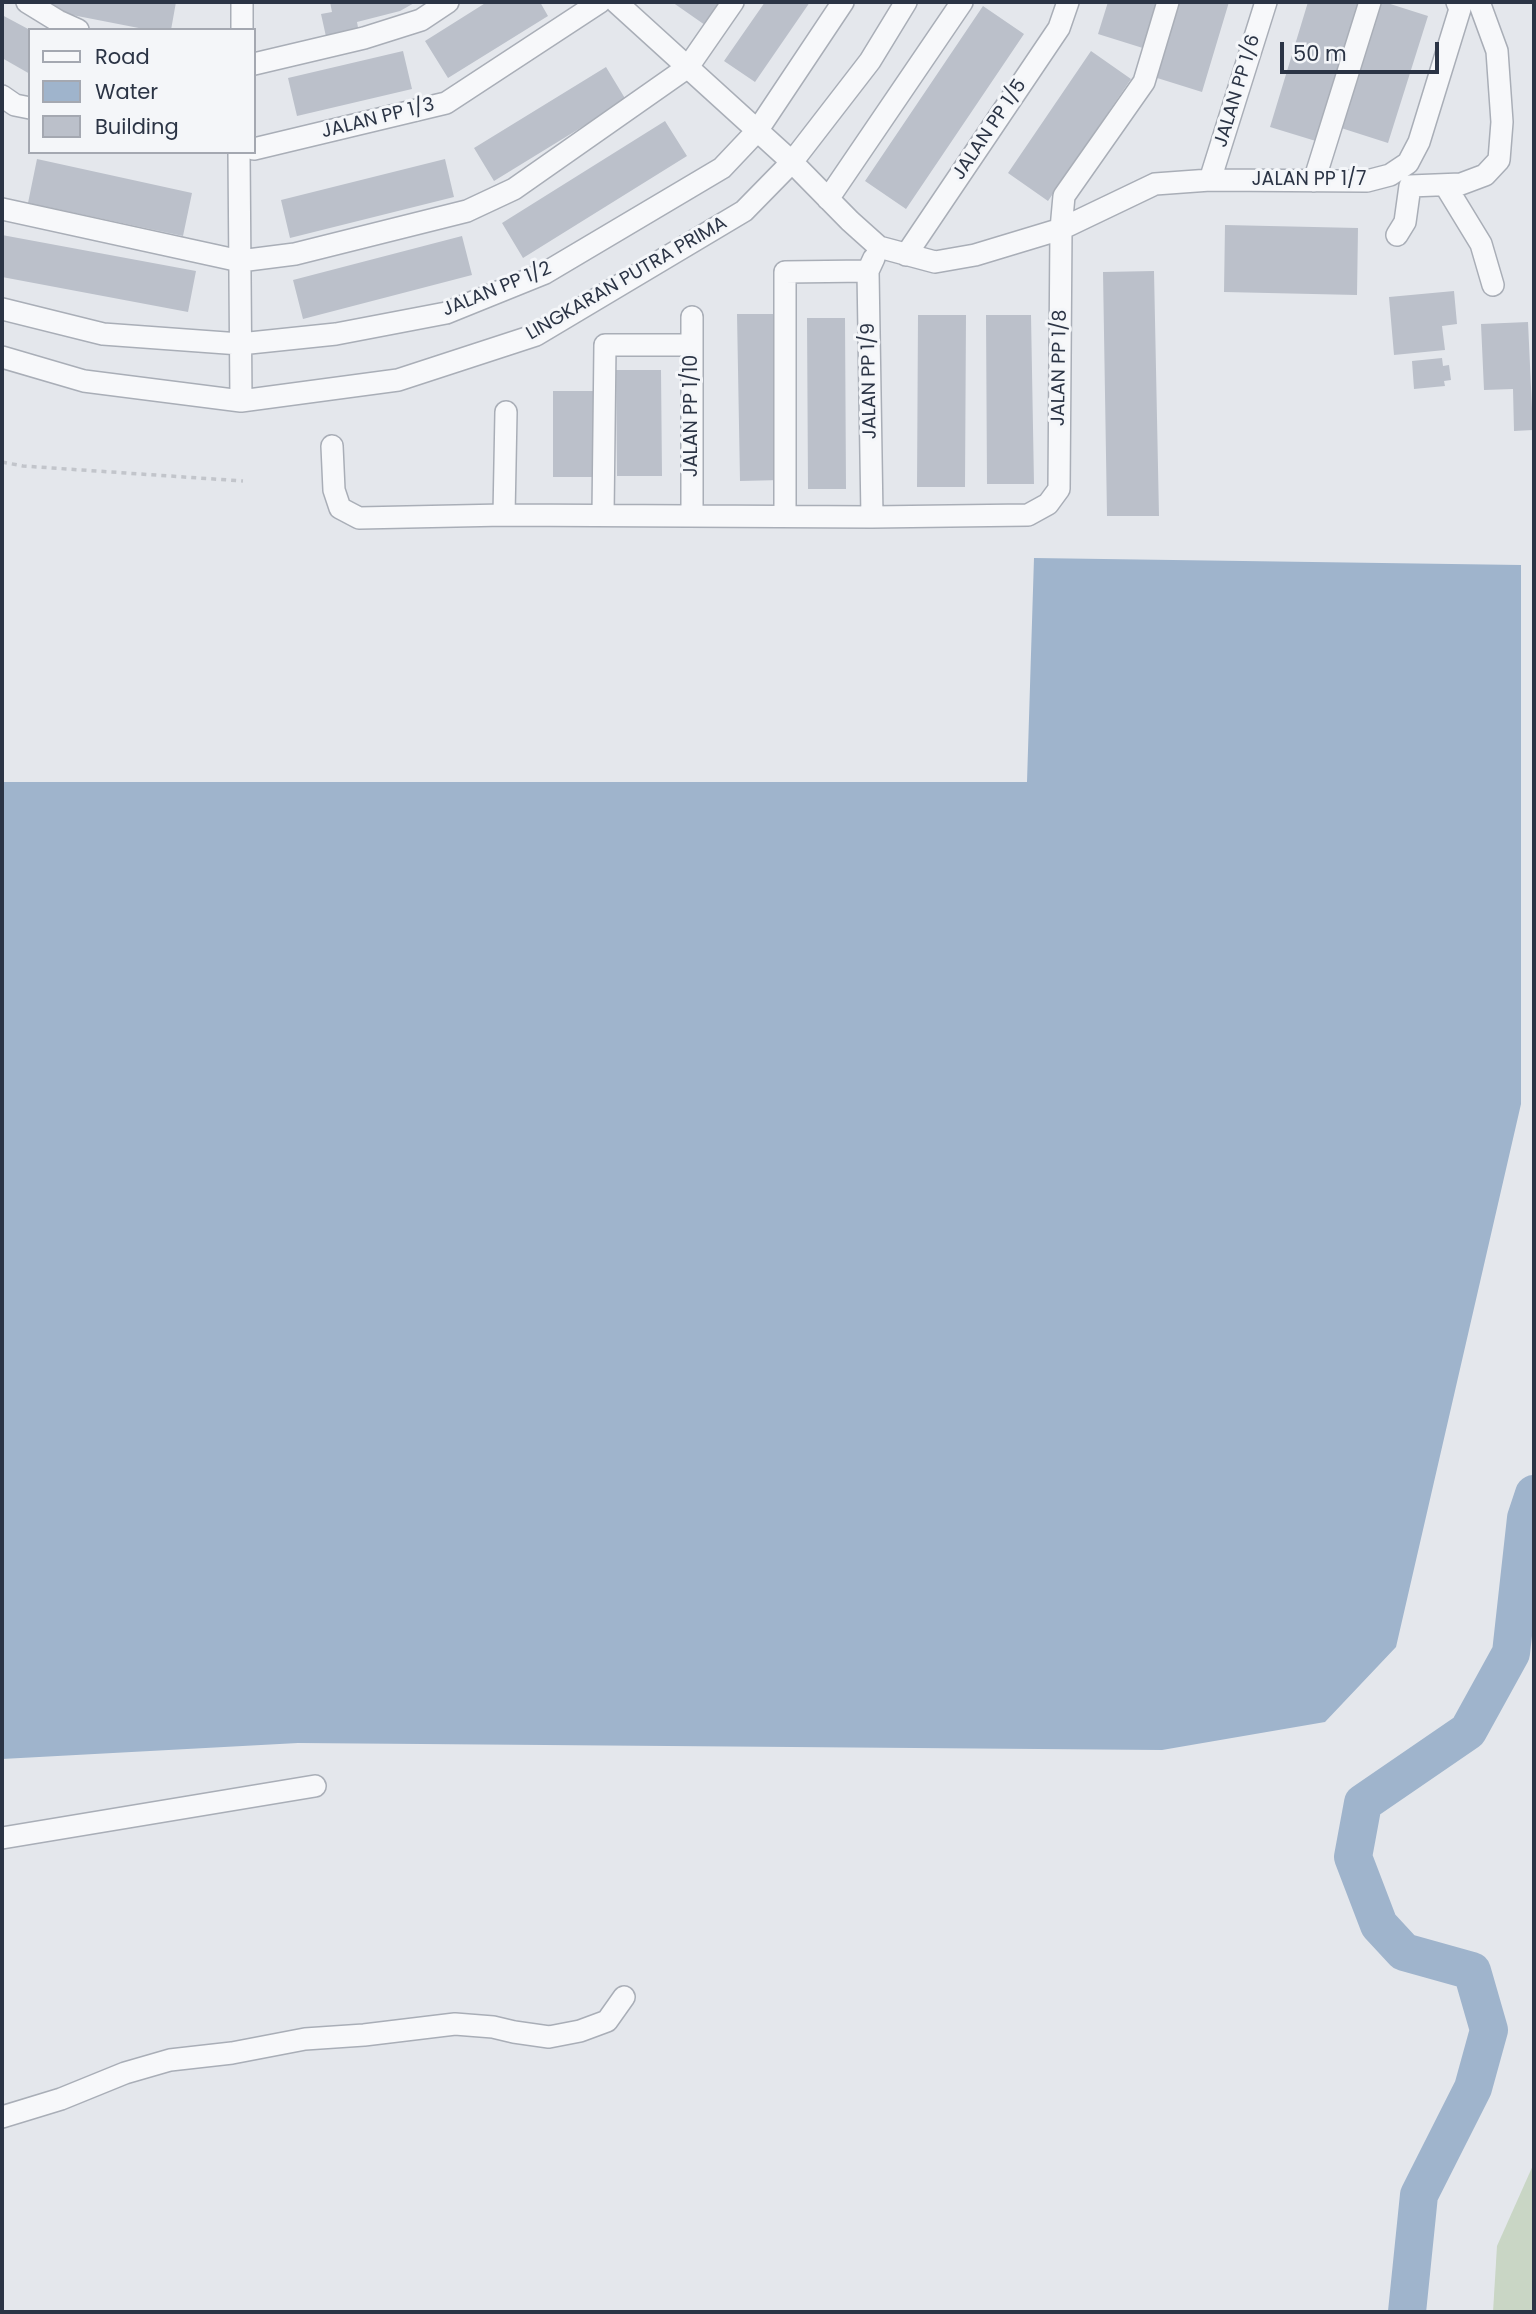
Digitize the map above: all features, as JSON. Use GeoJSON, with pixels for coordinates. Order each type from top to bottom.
{"type":"FeatureCollection","features":[{"type":"Feature","properties":{"kind":"street"},"geometry":{"type":"LineString","coordinates":[[27,2],[58,22],[73,28]]}},
{"type":"Feature","properties":{"kind":"street"},"geometry":{"type":"LineString","coordinates":[[242,2],[242,28]]}},
{"type":"Feature","properties":{"kind":"street"},"geometry":{"type":"LineString","coordinates":[[256,64],[364,38],[421,20],[448,2]]}},
{"type":"Feature","properties":{"kind":"street","name":"JALAN PP 1/3"},"geometry":{"type":"LineString","coordinates":[[256,149],[446,103],[600,2]]}},
{"type":"Feature","properties":{"kind":"street"},"geometry":{"type":"LineString","coordinates":[[616,2],[792,162],[879,247]]}},
{"type":"Feature","properties":{"kind":"street"},"geometry":{"type":"LineString","coordinates":[[2,209],[240,261],[295,254],[467,211],[513,189],[688,67],[733,2]]}},
{"type":"Feature","properties":{"kind":"street","name":"JALAN PP 1/2"},"geometry":{"type":"LineString","coordinates":[[2,309],[103,334],[240,344],[335,334],[446,313],[545,273],[722,168],[757,131],[843,2]]}},
{"type":"Feature","properties":{"kind":"street","name":"LINGKARAN PUTRA PRIMA"},"geometry":{"type":"LineString","coordinates":[[2,357],[84,381],[241,401],[398,380],[536,335],[744,211],[792,162],[870,61],[906,2]]}},
{"type":"Feature","properties":{"kind":"street"},"geometry":{"type":"LineString","coordinates":[[828,199],[962,2]]}},
{"type":"Feature","properties":{"kind":"street","name":"JALAN PP 1/5"},"geometry":{"type":"LineString","coordinates":[[906,255],[1059,28],[1068,2]]}},
{"type":"Feature","properties":{"kind":"street","name":"JALAN PP 1/8"},"geometry":{"type":"LineString","coordinates":[[872,517],[1028,515],[1048,504],[1059,489],[1061,229],[1064,196],[1144,82],[1168,2]]}},
{"type":"Feature","properties":{"kind":"street","name":"JALAN PP 1/6"},"geometry":{"type":"LineString","coordinates":[[1210,180],[1266,2]]}},
{"type":"Feature","properties":{"kind":"street"},"geometry":{"type":"LineString","coordinates":[[1314,181],[1370,2]]}},
{"type":"Feature","properties":{"kind":"street"},"geometry":{"type":"LineString","coordinates":[[1396,235],[1405,222],[1409,186],[1461,184],[1485,175],[1499,160],[1502,122],[1497,51],[1465,4]]}},
{"type":"Feature","properties":{"kind":"street","name":"JALAN PP 1/7"},"geometry":{"type":"LineString","coordinates":[[879,247],[935,262],[962,258],[1061,229],[1156,184],[1210,180],[1367,181],[1390,175],[1408,163],[1419,142],[1465,4]]}},
{"type":"Feature","properties":{"kind":"street"},"geometry":{"type":"LineString","coordinates":[[2,96],[15,105],[28,108]]}},
{"type":"Feature","properties":{"kind":"street"},"geometry":{"type":"LineString","coordinates":[[239,154],[241,401]]}},
{"type":"Feature","properties":{"kind":"street"},"geometry":{"type":"LineString","coordinates":[[1445,185],[1481,244],[1493,285]]}},
{"type":"Feature","properties":{"kind":"street","name":"JALAN PP 1/9"},"geometry":{"type":"LineString","coordinates":[[872,517],[868,271],[879,247]]}},
{"type":"Feature","properties":{"kind":"street"},"geometry":{"type":"LineString","coordinates":[[785,516],[785,272],[868,271]]}},
{"type":"Feature","properties":{"kind":"street","name":"JALAN PP 1/10"},"geometry":{"type":"LineString","coordinates":[[692,317],[692,516]]}},
{"type":"Feature","properties":{"kind":"street"},"geometry":{"type":"LineString","coordinates":[[603,515],[605,345],[692,345]]}},
{"type":"Feature","properties":{"kind":"street"},"geometry":{"type":"LineString","coordinates":[[504,515],[506,412]]}},
{"type":"Feature","properties":{"kind":"street"},"geometry":{"type":"LineString","coordinates":[[332,446],[334,490],[340,508],[359,517],[872,517]]}},
{"type":"Feature","properties":{"kind":"street"},"geometry":{"type":"LineString","coordinates":[[2,1838],[315,1786]]}},
{"type":"Feature","properties":{"kind":"street"},"geometry":{"type":"LineString","coordinates":[[2,2117],[61,2099],[125,2073],[170,2060],[232,2053],[305,2039],[455,2024],[493,2027],[549,2037],[570,2033],[607,2021],[624,1997]]}},
{"type":"Feature","properties":{"kind":"path"},"geometry":{"type":"LineString","coordinates":[[2,462],[23,466],[243,481]]}},
{"type":"Feature","properties":{"kind":"green space"},"geometry":{"type":"Polygon","coordinates":[[[1534,2163],[1534,2312],[1493,2312],[1497,2246],[1534,2163]]]}},
{"type":"Feature","properties":{"kind":"water"},"geometry":{"type":"Polygon","coordinates":[[[1034,558],[1521,565],[1521,1104],[1396,1647],[1325,1722],[1162,1750],[298,1743],[2,1759],[2,782],[1027,782],[1034,558]]]}},
{"type":"Feature","properties":{"kind":"building"},"geometry":{"type":"Polygon","coordinates":[[[50,2],[176,2],[171,28],[139,28],[67,14],[50,2]]]}},
{"type":"Feature","properties":{"kind":"building"},"geometry":{"type":"Polygon","coordinates":[[[330,2],[416,2],[400,11],[357,22],[359,33],[327,41],[321,14],[332,12],[330,2]]]}},
{"type":"Feature","properties":{"kind":"building"},"geometry":{"type":"Polygon","coordinates":[[[487,2],[540,2],[548,16],[448,78],[425,41],[487,2]]]}},
{"type":"Feature","properties":{"kind":"building"},"geometry":{"type":"Polygon","coordinates":[[[672,2],[720,2],[705,25],[672,2]]]}},
{"type":"Feature","properties":{"kind":"building"},"geometry":{"type":"Polygon","coordinates":[[[765,2],[810,2],[755,82],[724,61],[765,2]]]}},
{"type":"Feature","properties":{"kind":"building"},"geometry":{"type":"Polygon","coordinates":[[[1108,2],[1160,2],[1146,49],[1098,34],[1108,2]]]}},
{"type":"Feature","properties":{"kind":"building"},"geometry":{"type":"Polygon","coordinates":[[[1176,2],[1229,2],[1202,92],[1154,77],[1176,2]]]}},
{"type":"Feature","properties":{"kind":"building"},"geometry":{"type":"Polygon","coordinates":[[[1308,2],[1362,2],[1319,142],[1270,127],[1308,2]]]}},
{"type":"Feature","properties":{"kind":"building"},"geometry":{"type":"Polygon","coordinates":[[[1378,2],[1428,16],[1388,143],[1338,127],[1378,2]]]}},
{"type":"Feature","properties":{"kind":"building"},"geometry":{"type":"Polygon","coordinates":[[[983,6],[1024,34],[906,209],[865,181],[983,6]]]}},
{"type":"Feature","properties":{"kind":"building"},"geometry":{"type":"Polygon","coordinates":[[[2,15],[28,29],[28,73],[2,58],[2,15]]]}},
{"type":"Feature","properties":{"kind":"building"},"geometry":{"type":"Polygon","coordinates":[[[403,51],[412,89],[297,116],[288,78],[403,51]]]}},
{"type":"Feature","properties":{"kind":"building"},"geometry":{"type":"Polygon","coordinates":[[[1091,51],[1131,79],[1048,201],[1008,173],[1091,51]]]}},
{"type":"Feature","properties":{"kind":"building"},"geometry":{"type":"Polygon","coordinates":[[[606,67],[626,100],[494,181],[474,148],[606,67]]]}},
{"type":"Feature","properties":{"kind":"building"},"geometry":{"type":"Polygon","coordinates":[[[665,121],[687,156],[523,258],[502,223],[665,121]]]}},
{"type":"Feature","properties":{"kind":"building"},"geometry":{"type":"Polygon","coordinates":[[[37,159],[192,193],[183,236],[28,203],[37,159]]]}},
{"type":"Feature","properties":{"kind":"building"},"geometry":{"type":"Polygon","coordinates":[[[445,159],[454,197],[290,238],[281,200],[445,159]]]}},
{"type":"Feature","properties":{"kind":"building"},"geometry":{"type":"Polygon","coordinates":[[[1225,225],[1358,228],[1357,295],[1224,292],[1225,225]]]}},
{"type":"Feature","properties":{"kind":"building"},"geometry":{"type":"Polygon","coordinates":[[[2,235],[196,271],[188,312],[2,277],[2,235]]]}},
{"type":"Feature","properties":{"kind":"building"},"geometry":{"type":"Polygon","coordinates":[[[462,236],[472,275],[303,319],[293,280],[462,236]]]}},
{"type":"Feature","properties":{"kind":"building"},"geometry":{"type":"Polygon","coordinates":[[[1154,271],[1159,516],[1107,516],[1103,272],[1154,271]]]}},
{"type":"Feature","properties":{"kind":"building"},"geometry":{"type":"Polygon","coordinates":[[[1454,291],[1457,324],[1442,326],[1445,350],[1394,355],[1389,297],[1454,291]]]}},
{"type":"Feature","properties":{"kind":"building"},"geometry":{"type":"Polygon","coordinates":[[[737,314],[781,314],[782,480],[740,481],[737,314]]]}},
{"type":"Feature","properties":{"kind":"building"},"geometry":{"type":"Polygon","coordinates":[[[918,315],[966,315],[965,487],[917,487],[918,315]]]}},
{"type":"Feature","properties":{"kind":"building"},"geometry":{"type":"Polygon","coordinates":[[[986,315],[1031,315],[1034,484],[987,484],[986,315]]]}},
{"type":"Feature","properties":{"kind":"building"},"geometry":{"type":"Polygon","coordinates":[[[807,318],[845,318],[846,489],[808,489],[807,318]]]}},
{"type":"Feature","properties":{"kind":"building"},"geometry":{"type":"Polygon","coordinates":[[[1528,322],[1533,430],[1514,431],[1513,389],[1484,390],[1481,324],[1528,322]]]}},
{"type":"Feature","properties":{"kind":"building"},"geometry":{"type":"Polygon","coordinates":[[[1442,358],[1443,366],[1449,365],[1451,380],[1444,381],[1445,386],[1414,389],[1412,361],[1442,358]]]}},
{"type":"Feature","properties":{"kind":"building"},"geometry":{"type":"Polygon","coordinates":[[[616,370],[661,370],[662,476],[617,476],[616,370]]]}},
{"type":"Feature","properties":{"kind":"building"},"geometry":{"type":"Polygon","coordinates":[[[553,391],[597,391],[597,477],[553,477],[553,391]]]}},
{"type":"Feature","properties":{"kind":"waterway"},"geometry":{"type":"LineString","coordinates":[[1407,2312],[1419,2195],[1473,2088],[1489,2030],[1472,1971],[1404,1952],[1379,1925],[1353,1857],[1363,1803],[1468,1731],[1511,1653],[1526,1518],[1534,1494]]}}]}
